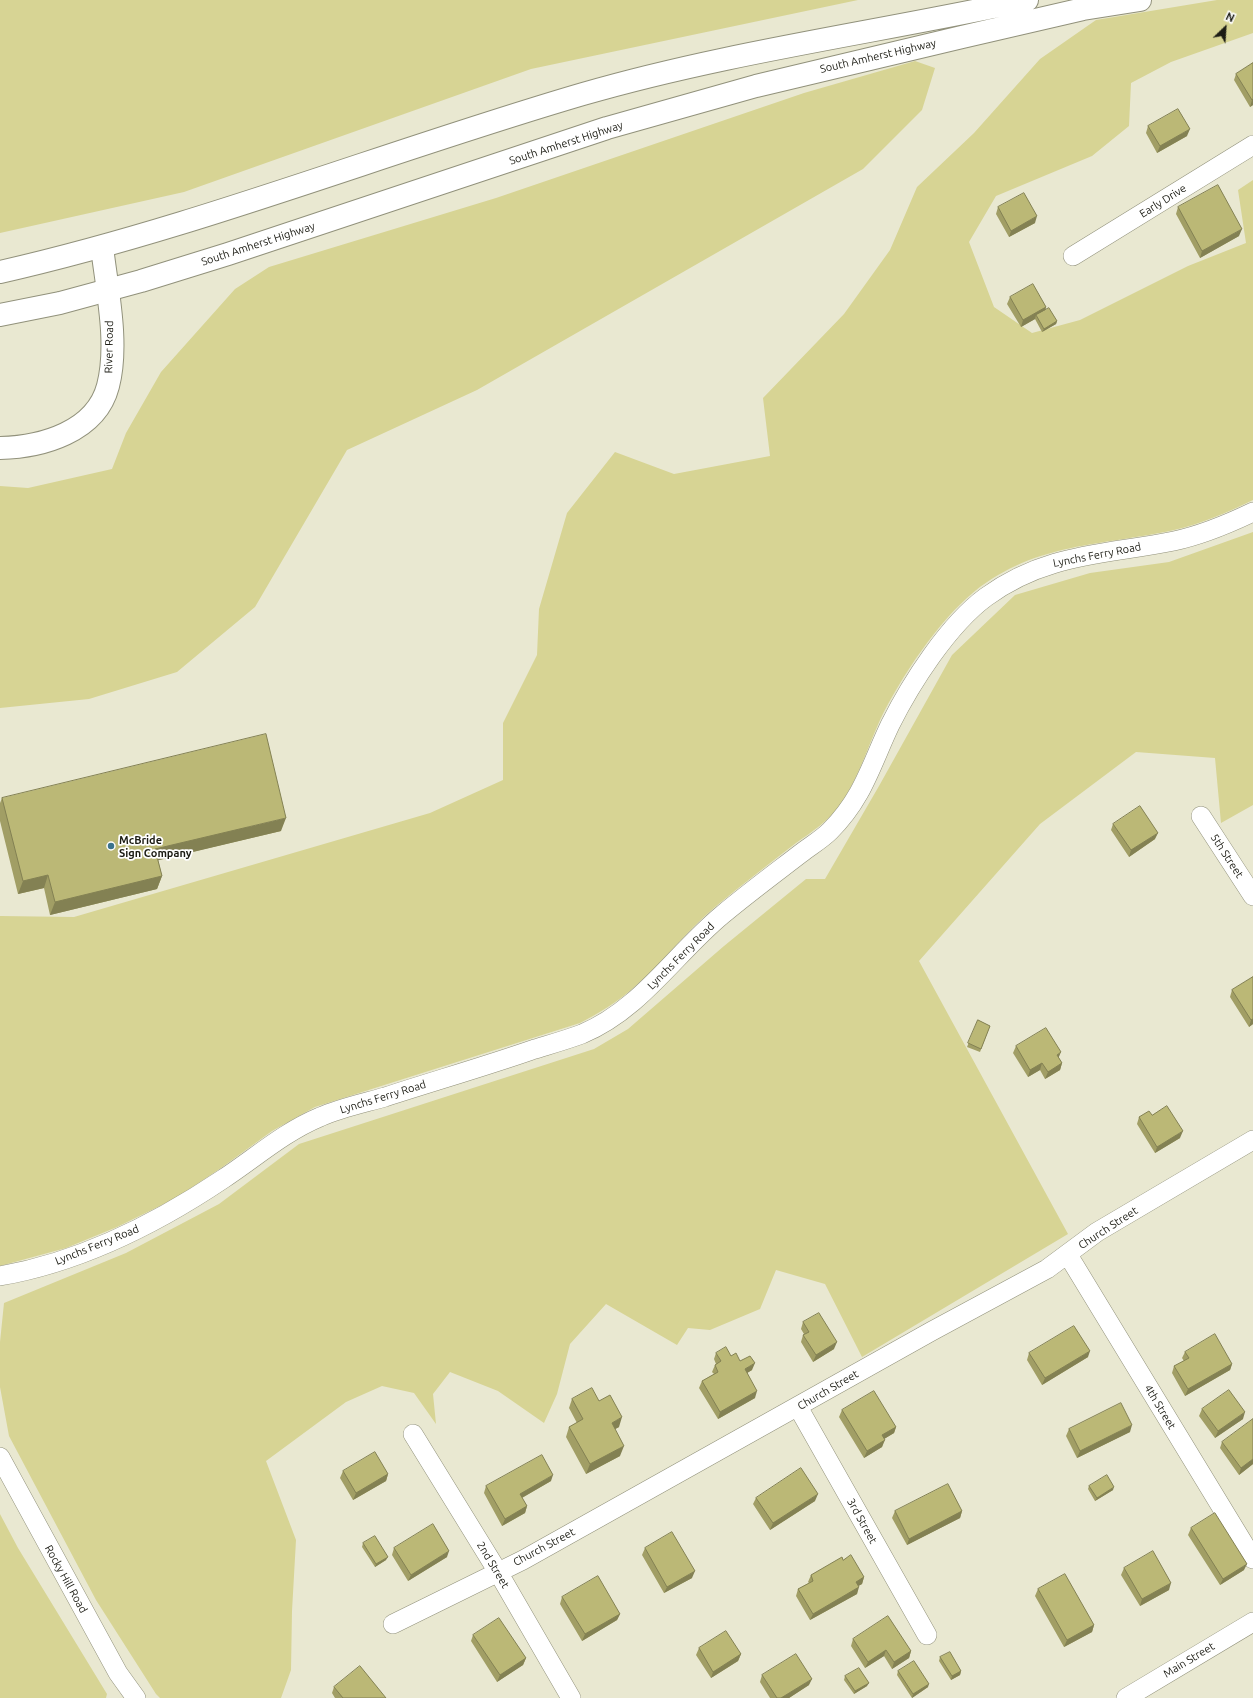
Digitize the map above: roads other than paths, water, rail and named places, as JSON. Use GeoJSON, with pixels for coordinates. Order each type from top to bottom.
{"type":"FeatureCollection","features":[{"type":"Feature","properties":{"kind":"main road"},"geometry":{"type":"LineString","coordinates":[[0,272],[102,247],[176,226],[584,94],[681,69],[895,25],[1027,0]]}},
{"type":"Feature","properties":{"kind":"main road","name":"South Amherst Highway"},"geometry":{"type":"LineString","coordinates":[[0,315],[107,291],[228,254],[607,128],[685,106],[864,59],[1083,9],[1140,0]]}},
{"type":"Feature","properties":{"kind":"main road","name":"River Road"},"geometry":{"type":"LineString","coordinates":[[0,448],[34,445],[76,429],[90,417],[101,403],[108,387],[111,368],[111,333],[102,247]]}},
{"type":"Feature","properties":{"kind":"street","name":"Early Drive"},"geometry":{"type":"LineString","coordinates":[[1073,256],[1253,145]]}},
{"type":"Feature","properties":{"kind":"street","name":"Lynchs Ferry Road"},"geometry":{"type":"LineString","coordinates":[[0,1276],[70,1258],[122,1237],[168,1214],[227,1177],[277,1140],[319,1117],[494,1063],[584,1033],[614,1017],[641,995],[693,940],[721,916],[826,835],[847,814],[863,788],[890,724],[915,679],[956,624],[982,600],[1011,580],[1043,566],[1069,558],[1178,540],[1225,525],[1253,512]]}},
{"type":"Feature","properties":{"kind":"street","name":"5th Street"},"geometry":{"type":"LineString","coordinates":[[1201,816],[1253,896]]}},
{"type":"Feature","properties":{"kind":"street","name":"Church Street"},"geometry":{"type":"LineString","coordinates":[[393,1624],[523,1560],[932,1331],[1047,1269],[1068,1255],[1097,1232],[1253,1140]]}},
{"type":"Feature","properties":{"kind":"street","name":"4th Street"},"geometry":{"type":"LineString","coordinates":[[1068,1255],[1253,1559]]}},
{"type":"Feature","properties":{"kind":"street","name":"3rd Street"},"geometry":{"type":"LineString","coordinates":[[798,1407],[927,1636]]}},
{"type":"Feature","properties":{"kind":"street","name":"2nd Street"},"geometry":{"type":"LineString","coordinates":[[413,1434],[498,1572],[571,1698]]}},
{"type":"Feature","properties":{"kind":"street","name":"Rocky Hill Road"},"geometry":{"type":"LineString","coordinates":[[0,1457],[118,1673],[136,1698]]}},
{"type":"Feature","properties":{"kind":"street","name":"Main Street"},"geometry":{"type":"LineString","coordinates":[[1126,1698],[1253,1622]]}},
{"type":"Feature","properties":{"kind":"place","name":"McBride Sign Company"},"geometry":{"type":"Point","coordinates":[111,846]}}]}
